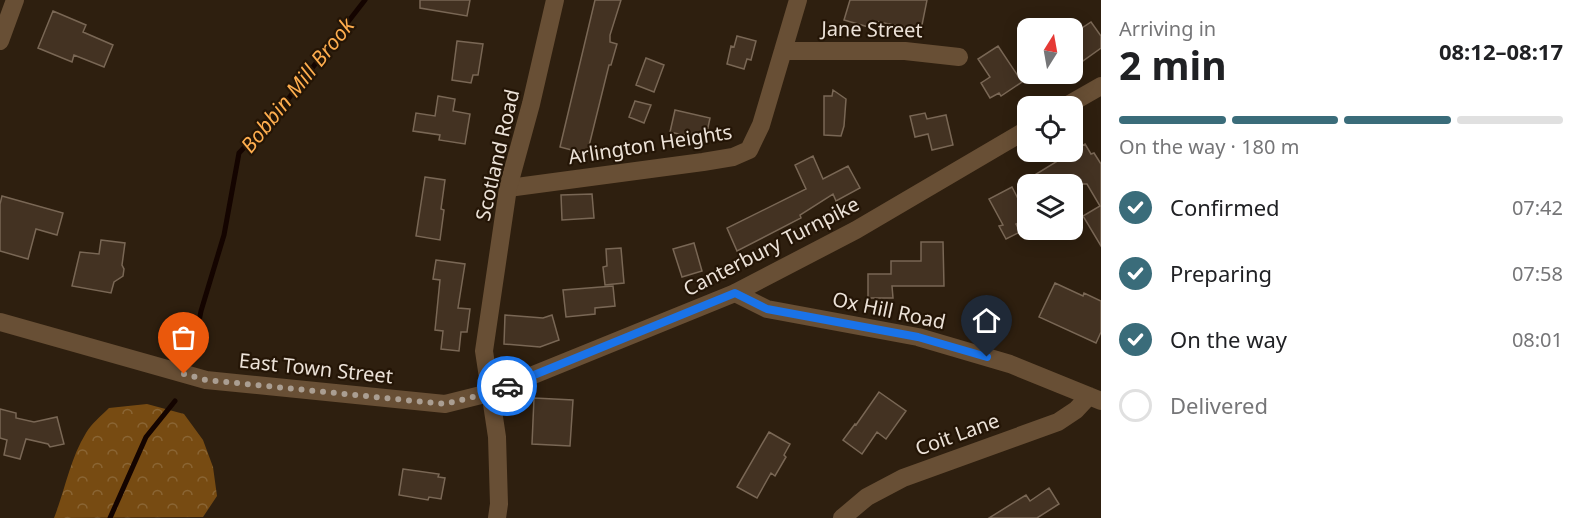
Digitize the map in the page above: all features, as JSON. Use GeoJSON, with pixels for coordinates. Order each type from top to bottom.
{"type":"FeatureCollection","features":[{"type":"Feature","properties":{"kind":"street"},"geometry":{"type":"LineString","coordinates":[[0,41],[15,0]]}},
{"type":"Feature","properties":{"kind":"street","name":"Scotland Road"},"geometry":{"type":"LineString","coordinates":[[497,518],[499,504],[497,437],[484,351],[508,188],[531,104],[555,0]]}},
{"type":"Feature","properties":{"kind":"street","name":"Arlington Heights"},"geometry":{"type":"LineString","coordinates":[[508,188],[703,162],[745,153],[759,132],[798,0]]}},
{"type":"Feature","properties":{"kind":"street","name":"Jane Street"},"geometry":{"type":"LineString","coordinates":[[783,51],[905,51],[959,57]]}},
{"type":"Feature","properties":{"kind":"street"},"geometry":{"type":"LineString","coordinates":[[1083,96],[1101,86]]}},
{"type":"Feature","properties":{"kind":"street","name":"Canterbury Turnpike"},"geometry":{"type":"LineString","coordinates":[[489,393],[735,293],[856,230],[1017,135]]}},
{"type":"Feature","properties":{"kind":"street","name":"Ox Hill Road"},"geometry":{"type":"LineString","coordinates":[[735,293],[767,309],[918,337],[1010,364],[1095,398]]}},
{"type":"Feature","properties":{"kind":"street","name":"East Town Street"},"geometry":{"type":"LineString","coordinates":[[0,322],[206,380],[445,404],[489,393]]}},
{"type":"Feature","properties":{"kind":"street","name":"Coit Lane"},"geometry":{"type":"LineString","coordinates":[[842,518],[877,491],[903,478],[1058,422],[1095,398]]}},
{"type":"Feature","properties":{"kind":"green space"},"geometry":{"type":"Polygon","coordinates":[[[147,404],[184,414],[203,440],[213,467],[217,496],[203,517],[54,518],[80,443],[91,426],[109,408],[147,404]]]}},
{"type":"Feature","properties":{"kind":"building"},"geometry":{"type":"Polygon","coordinates":[[[420,0],[470,0],[467,16],[420,8],[420,0]]]}},
{"type":"Feature","properties":{"kind":"building"},"geometry":{"type":"Polygon","coordinates":[[[595,0],[621,0],[610,35],[610,42],[617,44],[611,65],[609,65],[587,154],[560,147],[595,0]]]}},
{"type":"Feature","properties":{"kind":"building"},"geometry":{"type":"Polygon","coordinates":[[[850,0],[927,0],[922,25],[919,25],[918,30],[875,21],[872,28],[844,20],[850,0]]]}},
{"type":"Feature","properties":{"kind":"building"},"geometry":{"type":"Polygon","coordinates":[[[53,11],[86,25],[83,32],[113,45],[104,67],[74,55],[72,62],[38,48],[53,11]]]}},
{"type":"Feature","properties":{"kind":"building"},"geometry":{"type":"Polygon","coordinates":[[[1091,22],[1101,36],[1101,48],[1083,61],[1083,27],[1091,22]]]}},
{"type":"Feature","properties":{"kind":"building"},"geometry":{"type":"Polygon","coordinates":[[[737,36],[756,41],[751,60],[747,59],[744,69],[727,64],[731,46],[734,47],[737,36]]]}},
{"type":"Feature","properties":{"kind":"building"},"geometry":{"type":"Polygon","coordinates":[[[457,41],[483,44],[478,75],[473,75],[471,83],[452,80],[457,41]]]}},
{"type":"Feature","properties":{"kind":"building"},"geometry":{"type":"Polygon","coordinates":[[[998,46],[1017,74],[1017,84],[1019,84],[1001,96],[999,93],[990,98],[981,83],[990,77],[978,59],[998,46]]]}},
{"type":"Feature","properties":{"kind":"building"},"geometry":{"type":"Polygon","coordinates":[[[646,58],[664,65],[654,92],[636,85],[646,58]]]}},
{"type":"Feature","properties":{"kind":"building"},"geometry":{"type":"Polygon","coordinates":[[[833,90],[846,99],[841,136],[824,135],[824,96],[832,96],[833,90]]]}},
{"type":"Feature","properties":{"kind":"building"},"geometry":{"type":"Polygon","coordinates":[[[438,96],[455,99],[453,111],[470,114],[465,144],[439,140],[440,135],[413,131],[416,113],[435,116],[438,96]]]}},
{"type":"Feature","properties":{"kind":"building"},"geometry":{"type":"Polygon","coordinates":[[[635,101],[651,105],[644,123],[629,117],[635,101]]]}},
{"type":"Feature","properties":{"kind":"building"},"geometry":{"type":"Polygon","coordinates":[[[675,110],[710,118],[706,137],[693,134],[692,137],[670,132],[675,110]]]}},
{"type":"Feature","properties":{"kind":"building"},"geometry":{"type":"Polygon","coordinates":[[[925,113],[927,119],[946,115],[953,145],[932,150],[928,134],[915,137],[910,116],[925,113]]]}},
{"type":"Feature","properties":{"kind":"building"},"geometry":{"type":"Polygon","coordinates":[[[1085,144],[1091,154],[1094,153],[1101,164],[1101,246],[1083,216],[1100,206],[1087,184],[1083,184],[1083,174],[1036,174],[1056,162],[1083,162],[1083,145],[1085,144]]]}},
{"type":"Feature","properties":{"kind":"building"},"geometry":{"type":"Polygon","coordinates":[[[813,156],[823,179],[848,166],[860,188],[836,201],[833,194],[800,215],[801,218],[737,251],[727,228],[806,189],[795,165],[813,156]]]}},
{"type":"Feature","properties":{"kind":"building"},"geometry":{"type":"Polygon","coordinates":[[[425,177],[445,180],[440,240],[416,236],[425,177]]]}},
{"type":"Feature","properties":{"kind":"building"},"geometry":{"type":"Polygon","coordinates":[[[1012,187],[1017,197],[1017,234],[1006,239],[999,226],[1003,225],[989,199],[1012,187]]]}},
{"type":"Feature","properties":{"kind":"building"},"geometry":{"type":"Polygon","coordinates":[[[592,194],[594,218],[562,220],[561,195],[592,194]]]}},
{"type":"Feature","properties":{"kind":"building"},"geometry":{"type":"Polygon","coordinates":[[[2,196],[63,213],[57,235],[36,229],[28,259],[0,251],[2,196]]]}},
{"type":"Feature","properties":{"kind":"building"},"geometry":{"type":"Polygon","coordinates":[[[101,240],[125,243],[123,276],[114,282],[111,293],[72,286],[80,252],[99,254],[101,240]]]}},
{"type":"Feature","properties":{"kind":"building"},"geometry":{"type":"Polygon","coordinates":[[[921,242],[943,242],[944,286],[892,286],[893,298],[868,298],[868,274],[891,274],[891,261],[921,261],[921,242]]]}},
{"type":"Feature","properties":{"kind":"building"},"geometry":{"type":"Polygon","coordinates":[[[694,243],[702,271],[682,277],[673,249],[694,243]]]}},
{"type":"Feature","properties":{"kind":"building"},"geometry":{"type":"Polygon","coordinates":[[[621,248],[624,283],[605,285],[603,267],[607,266],[606,249],[621,248]]]}},
{"type":"Feature","properties":{"kind":"building"},"geometry":{"type":"Polygon","coordinates":[[[436,260],[465,264],[458,308],[470,309],[467,332],[461,332],[459,351],[441,349],[443,331],[435,330],[440,280],[433,279],[436,260]]]}},
{"type":"Feature","properties":{"kind":"building"},"geometry":{"type":"Polygon","coordinates":[[[1055,283],[1083,296],[1084,293],[1101,301],[1101,332],[1096,343],[1039,317],[1055,283]]]}},
{"type":"Feature","properties":{"kind":"building"},"geometry":{"type":"Polygon","coordinates":[[[613,286],[615,306],[595,308],[595,314],[566,317],[563,290],[613,286]]]}},
{"type":"Feature","properties":{"kind":"building"},"geometry":{"type":"Polygon","coordinates":[[[505,315],[543,318],[552,315],[559,340],[540,347],[504,344],[505,315]]]}},
{"type":"Feature","properties":{"kind":"building"},"geometry":{"type":"Polygon","coordinates":[[[879,392],[906,411],[886,439],[877,432],[862,454],[843,440],[879,392]]]}},
{"type":"Feature","properties":{"kind":"building"},"geometry":{"type":"Polygon","coordinates":[[[534,398],[573,400],[570,446],[532,444],[534,398]]]}},
{"type":"Feature","properties":{"kind":"building"},"geometry":{"type":"Polygon","coordinates":[[[0,409],[16,413],[16,418],[34,422],[57,417],[64,444],[50,447],[48,444],[26,439],[20,459],[4,455],[7,440],[0,438],[0,409]]]}},
{"type":"Feature","properties":{"kind":"building"},"geometry":{"type":"Polygon","coordinates":[[[769,432],[790,444],[784,455],[786,457],[775,476],[771,473],[757,498],[737,487],[769,432]]]}},
{"type":"Feature","properties":{"kind":"building"},"geometry":{"type":"Polygon","coordinates":[[[403,469],[439,474],[438,477],[445,478],[441,499],[429,497],[428,500],[399,495],[403,469]]]}},
{"type":"Feature","properties":{"kind":"building"},"geometry":{"type":"Polygon","coordinates":[[[1049,488],[1059,504],[1037,518],[989,518],[1026,495],[1030,501],[1049,488]]]}},
{"type":"Feature","properties":{"kind":"waterway","name":"Bobbin Mill Brook"},"geometry":{"type":"LineString","coordinates":[[194,348],[201,311],[224,235],[239,153],[278,112],[365,0]]}},
{"type":"Feature","properties":{"kind":"waterway","name":"Bobbin Mill Brook"},"geometry":{"type":"LineString","coordinates":[[110,518],[146,437],[175,401]]}},
{"type":"Feature","properties":{"kind":"way so far"},"geometry":{"type":"LineString","coordinates":[[184,374],[206,380],[445,404],[507,386]]}},
{"type":"Feature","properties":{"kind":"route"},"geometry":{"type":"LineString","coordinates":[[507,386],[735,293],[767,309],[918,337],[987,357]]}}]}
